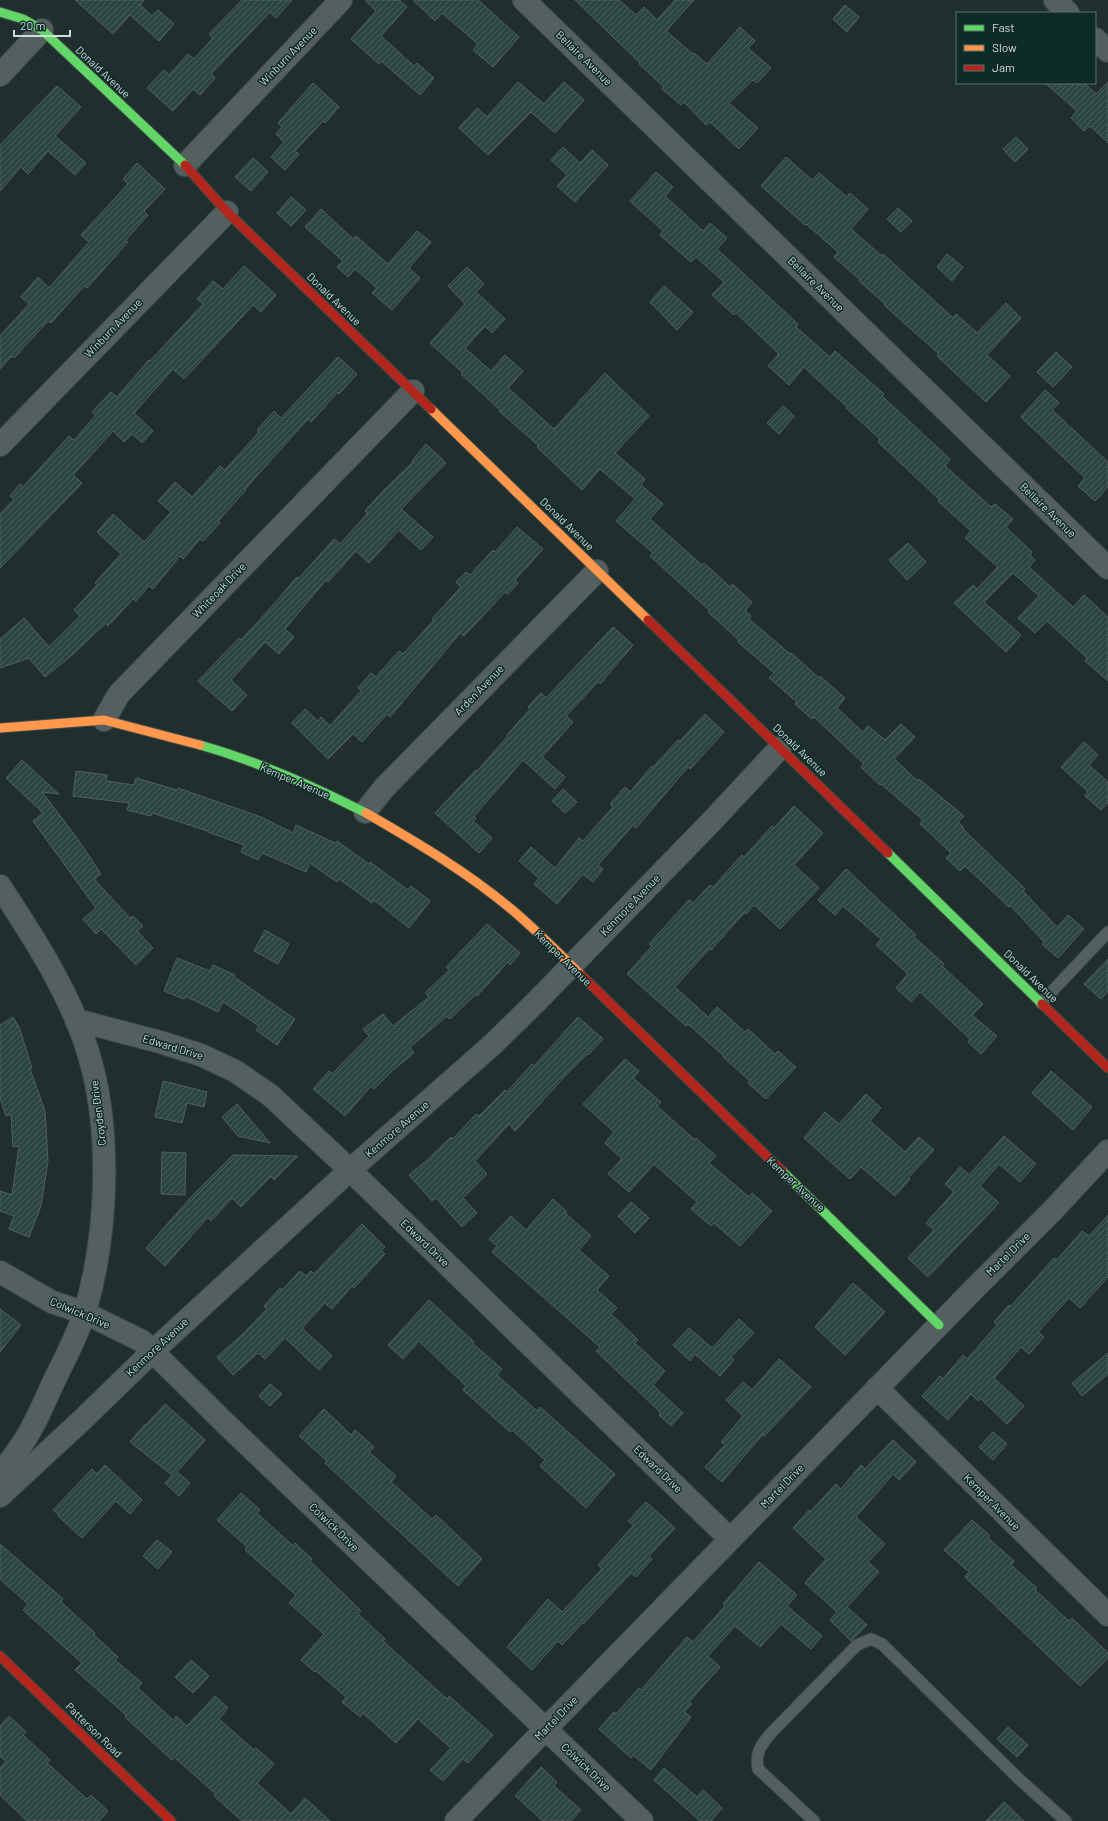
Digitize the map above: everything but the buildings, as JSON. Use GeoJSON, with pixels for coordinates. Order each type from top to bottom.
{"type":"FeatureCollection","features":[{"type":"Feature","properties":{"kind":"street","name":"Winburn Avenue"},"geometry":{"type":"LineString","coordinates":[[184,165],[342,0]]}},
{"type":"Feature","properties":{"kind":"street","name":"Bellaire Avenue"},"geometry":{"type":"LineString","coordinates":[[524,0],[1108,568]]}},
{"type":"Feature","properties":{"kind":"street"},"geometry":{"type":"LineString","coordinates":[[1055,0],[1067,12]]}},
{"type":"Feature","properties":{"kind":"street","name":"Donald Avenue"},"geometry":{"type":"LineString","coordinates":[[0,12],[24,19],[42,30],[184,165],[227,212],[413,391],[1108,1068]]}},
{"type":"Feature","properties":{"kind":"street"},"geometry":{"type":"LineString","coordinates":[[0,75],[42,30]]}},
{"type":"Feature","properties":{"kind":"street"},"geometry":{"type":"LineString","coordinates":[[1096,40],[1108,51]]}},
{"type":"Feature","properties":{"kind":"street","name":"Winburn Avenue"},"geometry":{"type":"LineString","coordinates":[[0,445],[227,212]]}},
{"type":"Feature","properties":{"kind":"street","name":"Whiteoak Drive"},"geometry":{"type":"LineString","coordinates":[[104,720],[119,694],[413,391]]}},
{"type":"Feature","properties":{"kind":"street","name":"Arden Avenue"},"geometry":{"type":"LineString","coordinates":[[365,812],[384,788],[597,571]]}},
{"type":"Feature","properties":{"kind":"street"},"geometry":{"type":"LineString","coordinates":[[0,728],[104,720]]}},
{"type":"Feature","properties":{"kind":"street","name":"Kemper Avenue"},"geometry":{"type":"LineString","coordinates":[[104,720],[220,751],[319,790],[365,812],[413,840],[467,876],[517,914],[571,965],[725,1117],[814,1200],[939,1325]]}},
{"type":"Feature","properties":{"kind":"street","name":"Kenmore Avenue"},"geometry":{"type":"LineString","coordinates":[[0,1496],[82,1420],[152,1352],[350,1170],[492,1045],[711,822],[780,748]]}},
{"type":"Feature","properties":{"kind":"street","name":"Croyden Drive"},"geometry":{"type":"LineString","coordinates":[[0,886],[41,948],[76,1020],[88,1052],[98,1092],[103,1145],[104,1208],[93,1281],[85,1313]]}},
{"type":"Feature","properties":{"kind":"street","name":"Edward Drive"},"geometry":{"type":"LineString","coordinates":[[76,1020],[160,1042],[201,1055],[235,1072],[270,1095],[286,1108],[730,1539]]}},
{"type":"Feature","properties":{"kind":"street","name":"Martel Drive"},"geometry":{"type":"LineString","coordinates":[[456,1821],[1108,1151]]}},
{"type":"Feature","properties":{"kind":"street","name":"Colwick Drive"},"geometry":{"type":"LineString","coordinates":[[0,1272],[52,1302],[85,1313],[142,1341],[642,1821]]}},
{"type":"Feature","properties":{"kind":"street"},"geometry":{"type":"LineString","coordinates":[[0,1475],[29,1434],[85,1313]]}},
{"type":"Feature","properties":{"kind":"street","name":"Kemper Avenue"},"geometry":{"type":"LineString","coordinates":[[877,1388],[1108,1615]]}},
{"type":"Feature","properties":{"kind":"street","name":"Patterson Road"},"geometry":{"type":"LineString","coordinates":[[0,1656],[171,1821]]}},
{"type":"Feature","properties":{"kind":"lane"},"geometry":{"type":"LineString","coordinates":[[1041,1003],[1108,932]]}},
{"type":"Feature","properties":{"kind":"lane"},"geometry":{"type":"LineString","coordinates":[[814,1821],[758,1769],[756,1757],[761,1745],[778,1726],[857,1645],[871,1639],[882,1644],[1020,1780],[1066,1821]]}},
{"type":"Feature","properties":{"kind":"traffic: fast"},"geometry":{"type":"LineString","coordinates":[[0,12],[23,19],[42,30],[185,165]]}},
{"type":"Feature","properties":{"kind":"traffic: fast"},"geometry":{"type":"LineString","coordinates":[[200,745],[264,766],[326,793],[366,813]]}},
{"type":"Feature","properties":{"kind":"traffic: fast"},"geometry":{"type":"LineString","coordinates":[[888,853],[1042,1004]]}},
{"type":"Feature","properties":{"kind":"traffic: fast"},"geometry":{"type":"LineString","coordinates":[[782,1171],[939,1325]]}},
{"type":"Feature","properties":{"kind":"traffic: slow"},"geometry":{"type":"LineString","coordinates":[[431,409],[648,620]]}},
{"type":"Feature","properties":{"kind":"traffic: slow"},"geometry":{"type":"LineString","coordinates":[[0,728],[104,720],[200,745]]}},
{"type":"Feature","properties":{"kind":"traffic: slow"},"geometry":{"type":"LineString","coordinates":[[366,813],[425,848],[482,886],[526,922],[581,975]]}},
{"type":"Feature","properties":{"kind":"traffic: jam"},"geometry":{"type":"LineString","coordinates":[[185,165],[227,212],[431,409]]}},
{"type":"Feature","properties":{"kind":"traffic: jam"},"geometry":{"type":"LineString","coordinates":[[648,620],[888,853]]}},
{"type":"Feature","properties":{"kind":"traffic: jam"},"geometry":{"type":"LineString","coordinates":[[581,975],[782,1171]]}},
{"type":"Feature","properties":{"kind":"traffic: jam"},"geometry":{"type":"LineString","coordinates":[[1042,1004],[1108,1068]]}},
{"type":"Feature","properties":{"kind":"traffic: jam"},"geometry":{"type":"LineString","coordinates":[[0,1656],[171,1821]]}}]}
